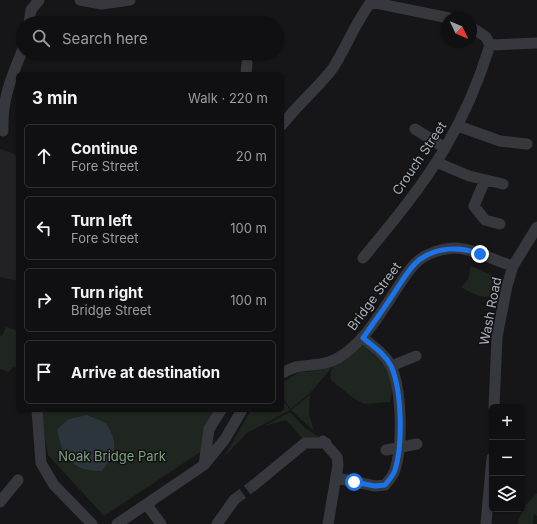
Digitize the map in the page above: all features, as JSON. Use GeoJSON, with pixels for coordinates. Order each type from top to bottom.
{"type":"FeatureCollection","features":[{"type":"Feature","properties":{"kind":"street"},"geometry":{"type":"LineString","coordinates":[[30,16],[31,10],[39,0]]}},
{"type":"Feature","properties":{"kind":"street"},"geometry":{"type":"LineString","coordinates":[[80,0],[102,4],[130,0]]}},
{"type":"Feature","properties":{"kind":"street"},"geometry":{"type":"LineString","coordinates":[[284,122],[332,69],[370,1],[441,16]]}},
{"type":"Feature","properties":{"kind":"street"},"geometry":{"type":"LineString","coordinates":[[477,31],[486,37],[490,45],[537,42]]}},
{"type":"Feature","properties":{"kind":"street","name":"Crouch Street"},"geometry":{"type":"LineString","coordinates":[[363,258],[445,148],[458,126],[474,89],[490,45]]}},
{"type":"Feature","properties":{"kind":"street"},"geometry":{"type":"LineString","coordinates":[[2,131],[2,117],[7,87],[18,60]]}},
{"type":"Feature","properties":{"kind":"street"},"geometry":{"type":"LineString","coordinates":[[458,126],[500,141],[527,144]]}},
{"type":"Feature","properties":{"kind":"street"},"geometry":{"type":"LineString","coordinates":[[415,129],[445,148]]}},
{"type":"Feature","properties":{"kind":"street"},"geometry":{"type":"LineString","coordinates":[[436,162],[469,176],[503,184]]}},
{"type":"Feature","properties":{"kind":"street"},"geometry":{"type":"LineString","coordinates":[[485,180],[471,207],[485,220],[500,224]]}},
{"type":"Feature","properties":{"kind":"street","name":"Wash Road"},"geometry":{"type":"LineString","coordinates":[[494,404],[497,337],[507,286],[513,266],[537,226]]}},
{"type":"Feature","properties":{"kind":"street","name":"Bridge Street"},"geometry":{"type":"LineString","coordinates":[[284,372],[295,367],[317,364],[338,358],[363,338],[409,270],[419,260],[442,250],[454,248],[468,249],[500,263],[513,266]]}},
{"type":"Feature","properties":{"kind":"street"},"geometry":{"type":"LineString","coordinates":[[337,478],[375,486],[385,485],[394,472],[399,448],[401,432],[397,386],[391,366],[385,357],[363,338]]}},
{"type":"Feature","properties":{"kind":"street"},"geometry":{"type":"LineString","coordinates":[[391,366],[416,356]]}},
{"type":"Feature","properties":{"kind":"street"},"geometry":{"type":"LineString","coordinates":[[37,412],[41,463],[54,485],[92,524]]}},
{"type":"Feature","properties":{"kind":"street"},"geometry":{"type":"LineString","coordinates":[[204,465],[209,429],[220,412]]}},
{"type":"Feature","properties":{"kind":"street"},"geometry":{"type":"LineString","coordinates":[[117,524],[204,465],[224,439],[241,412]]}},
{"type":"Feature","properties":{"kind":"street"},"geometry":{"type":"LineString","coordinates":[[254,485],[305,443],[324,442],[337,457],[337,478],[328,524]]}},
{"type":"Feature","properties":{"kind":"street"},"geometry":{"type":"LineString","coordinates":[[386,450],[417,444]]}},
{"type":"Feature","properties":{"kind":"street"},"geometry":{"type":"LineString","coordinates":[[486,524],[490,476]]}},
{"type":"Feature","properties":{"kind":"street"},"geometry":{"type":"LineString","coordinates":[[0,502],[18,480]]}},
{"type":"Feature","properties":{"kind":"street"},"geometry":{"type":"LineString","coordinates":[[217,524],[234,500]]}},
{"type":"Feature","properties":{"kind":"street"},"geometry":{"type":"LineString","coordinates":[[147,505],[161,524]]}},
{"type":"Feature","properties":{"kind":"shaded area"},"geometry":{"type":"Polygon","coordinates":[[[0,149],[16,156],[16,281],[0,277],[0,149]]]}},
{"type":"Feature","properties":{"kind":"shaded area"},"geometry":{"type":"Polygon","coordinates":[[[87,415],[106,423],[113,436],[113,453],[102,471],[91,470],[75,465],[65,455],[59,439],[57,429],[69,419],[87,415]]]}},
{"type":"Feature","properties":{"kind":"green space"},"geometry":{"type":"Polygon","coordinates":[[[471,266],[493,276],[496,296],[487,297],[478,295],[461,287],[468,279],[471,266]]]}},
{"type":"Feature","properties":{"kind":"green space"},"geometry":{"type":"Polygon","coordinates":[[[6,327],[16,330],[16,368],[13,367],[9,372],[0,369],[0,335],[2,336],[6,327]]]}},
{"type":"Feature","properties":{"kind":"green space"},"geometry":{"type":"Polygon","coordinates":[[[362,342],[383,361],[387,367],[392,382],[390,402],[365,404],[353,398],[331,380],[330,373],[334,365],[310,393],[291,409],[284,400],[284,382],[299,372],[319,369],[362,342]]]}},
{"type":"Feature","properties":{"kind":"green space"},"geometry":{"type":"Polygon","coordinates":[[[310,395],[309,414],[314,431],[291,410],[310,395]]]}},
{"type":"Feature","properties":{"kind":"green space"},"geometry":{"type":"Polygon","coordinates":[[[284,402],[290,410],[247,433],[224,457],[250,412],[284,412],[284,402]]]}},
{"type":"Feature","properties":{"kind":"green space","name":"Noak Bridge Park"},"geometry":{"type":"Polygon","coordinates":[[[40,412],[220,412],[205,449],[104,516],[48,455],[40,412]]]}},
{"type":"Feature","properties":{"kind":"green space"},"geometry":{"type":"Polygon","coordinates":[[[290,412],[305,428],[325,441],[305,441],[286,420],[264,426],[290,412]]]}},
{"type":"Feature","properties":{"kind":"green space"},"geometry":{"type":"Polygon","coordinates":[[[537,493],[537,516],[534,514],[533,524],[517,524],[522,512],[525,512],[525,506],[537,493]]]}},
{"type":"Feature","properties":{"kind":"tunnel"},"geometry":{"type":"LineString","coordinates":[[234,500],[254,485]]}},
{"type":"Feature","properties":{"kind":"route"},"geometry":{"type":"LineString","coordinates":[[354,482],[375,486],[385,485],[394,472],[401,432],[397,386],[391,366],[385,357],[363,338],[409,270],[419,260],[442,250],[454,248],[468,249],[480,254]]}}]}
